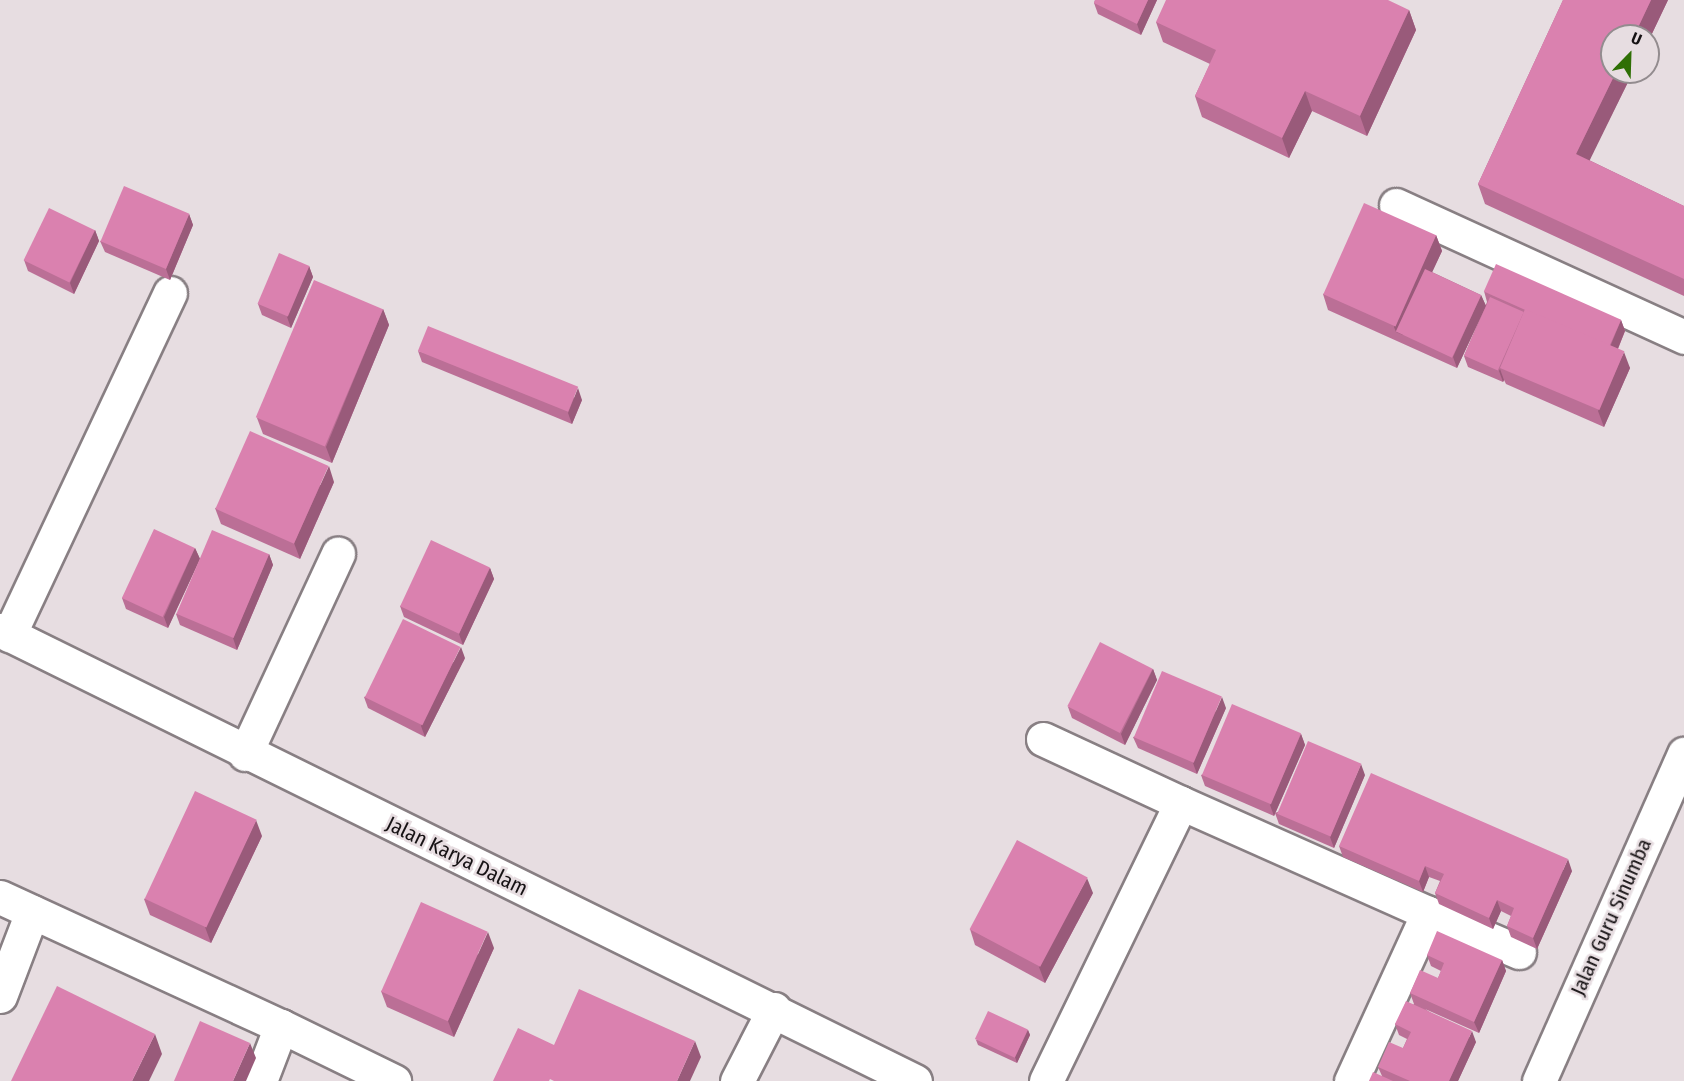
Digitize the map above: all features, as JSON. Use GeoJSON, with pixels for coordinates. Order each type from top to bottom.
{"type":"FeatureCollection","features":[{"type":"Feature","properties":{"kind":"street"},"geometry":{"type":"LineString","coordinates":[[1396,205],[1684,337]]}},
{"type":"Feature","properties":{"kind":"street"},"geometry":{"type":"LineString","coordinates":[[5,633],[170,293]]}},
{"type":"Feature","properties":{"kind":"street"},"geometry":{"type":"LineString","coordinates":[[246,754],[338,554]]}},
{"type":"Feature","properties":{"kind":"street","name":"Jalan Karya Dalam"},"geometry":{"type":"LineString","coordinates":[[5,633],[246,754],[774,1009],[915,1081]]}},
{"type":"Feature","properties":{"kind":"street"},"geometry":{"type":"LineString","coordinates":[[1043,739],[1180,803],[1519,952]]}},
{"type":"Feature","properties":{"kind":"street","name":"Jalan Guru Sinumba"},"geometry":{"type":"LineString","coordinates":[[1539,1081],[1684,754]]}},
{"type":"Feature","properties":{"kind":"street"},"geometry":{"type":"LineString","coordinates":[[1046,1081],[1180,803]]}},
{"type":"Feature","properties":{"kind":"street"},"geometry":{"type":"LineString","coordinates":[[0,897],[281,1026],[394,1081]]}},
{"type":"Feature","properties":{"kind":"street"},"geometry":{"type":"LineString","coordinates":[[0,996],[32,912]]}},
{"type":"Feature","properties":{"kind":"street"},"geometry":{"type":"LineString","coordinates":[[1351,1081],[1428,913]]}},
{"type":"Feature","properties":{"kind":"street"},"geometry":{"type":"LineString","coordinates":[[737,1081],[774,1009]]}},
{"type":"Feature","properties":{"kind":"street"},"geometry":{"type":"LineString","coordinates":[[260,1081],[281,1026]]}},
{"type":"Feature","properties":{"kind":"building"},"geometry":{"type":"Polygon","coordinates":[[[1095,0],[1148,0],[1137,24],[1094,3],[1095,0]]]}},
{"type":"Feature","properties":{"kind":"building"},"geometry":{"type":"Polygon","coordinates":[[[1166,0],[1388,0],[1409,10],[1360,116],[1305,91],[1282,138],[1195,96],[1216,50],[1156,22],[1166,0]]]}},
{"type":"Feature","properties":{"kind":"building"},"geometry":{"type":"Polygon","coordinates":[[[1563,0],[1651,0],[1640,24],[1600,24],[1600,84],[1610,84],[1576,154],[1684,206],[1684,279],[1478,184],[1563,0]]]}},
{"type":"Feature","properties":{"kind":"building"},"geometry":{"type":"Polygon","coordinates":[[[124,186],[189,214],[166,269],[101,241],[124,186]]]}},
{"type":"Feature","properties":{"kind":"building"},"geometry":{"type":"Polygon","coordinates":[[[1364,203],[1436,235],[1395,326],[1323,294],[1364,203]]]}},
{"type":"Feature","properties":{"kind":"building"},"geometry":{"type":"Polygon","coordinates":[[[49,208],[95,230],[69,282],[24,260],[49,208]]]}},
{"type":"Feature","properties":{"kind":"building"},"geometry":{"type":"Polygon","coordinates":[[[279,253],[309,266],[288,317],[258,304],[279,253]]]}},
{"type":"Feature","properties":{"kind":"building"},"geometry":{"type":"Polygon","coordinates":[[[1496,264],[1621,320],[1609,347],[1484,291],[1496,264]]]}},
{"type":"Feature","properties":{"kind":"building"},"geometry":{"type":"Polygon","coordinates":[[[1425,269],[1481,295],[1452,358],[1396,332],[1425,269]]]}},
{"type":"Feature","properties":{"kind":"building"},"geometry":{"type":"Polygon","coordinates":[[[314,280],[383,309],[325,446],[256,417],[314,280]]]}},
{"type":"Feature","properties":{"kind":"building"},"geometry":{"type":"Polygon","coordinates":[[[1490,297],[1524,312],[1498,371],[1464,355],[1490,297]]]}},
{"type":"Feature","properties":{"kind":"building"},"geometry":{"type":"Polygon","coordinates":[[[1525,309],[1624,351],[1599,410],[1500,368],[1525,309]]]}},
{"type":"Feature","properties":{"kind":"building"},"geometry":{"type":"Polygon","coordinates":[[[428,326],[578,387],[568,412],[418,351],[428,326]]]}},
{"type":"Feature","properties":{"kind":"building"},"geometry":{"type":"Polygon","coordinates":[[[250,431],[329,466],[294,544],[215,509],[250,431]]]}},
{"type":"Feature","properties":{"kind":"building"},"geometry":{"type":"Polygon","coordinates":[[[154,529],[195,548],[163,617],[122,598],[154,529]]]}},
{"type":"Feature","properties":{"kind":"building"},"geometry":{"type":"Polygon","coordinates":[[[212,530],[269,554],[234,638],[176,614],[212,530]]]}},
{"type":"Feature","properties":{"kind":"building"},"geometry":{"type":"Polygon","coordinates":[[[431,540],[490,567],[459,634],[400,606],[431,540]]]}},
{"type":"Feature","properties":{"kind":"building"},"geometry":{"type":"Polygon","coordinates":[[[403,619],[461,647],[422,725],[365,697],[403,619]]]}},
{"type":"Feature","properties":{"kind":"building"},"geometry":{"type":"Polygon","coordinates":[[[1100,642],[1153,669],[1120,733],[1067,706],[1100,642]]]}},
{"type":"Feature","properties":{"kind":"building"},"geometry":{"type":"Polygon","coordinates":[[[1162,671],[1222,696],[1194,763],[1134,737],[1162,671]]]}},
{"type":"Feature","properties":{"kind":"building"},"geometry":{"type":"Polygon","coordinates":[[[1232,704],[1301,733],[1271,804],[1202,775],[1232,704]]]}},
{"type":"Feature","properties":{"kind":"building"},"geometry":{"type":"Polygon","coordinates":[[[1308,741],[1361,764],[1331,836],[1277,814],[1308,741]]]}},
{"type":"Feature","properties":{"kind":"building"},"geometry":{"type":"Polygon","coordinates":[[[1371,773],[1568,859],[1533,938],[1507,926],[1514,908],[1497,900],[1489,918],[1435,893],[1444,874],[1425,866],[1419,881],[1339,846],[1371,773]]]}},
{"type":"Feature","properties":{"kind":"building"},"geometry":{"type":"Polygon","coordinates":[[[195,791],[257,820],[206,928],[145,899],[195,791]]]}},
{"type":"Feature","properties":{"kind":"building"},"geometry":{"type":"Polygon","coordinates":[[[1017,840],[1088,878],[1040,967],[970,929],[1017,840]]]}},
{"type":"Feature","properties":{"kind":"building"},"geometry":{"type":"Polygon","coordinates":[[[421,902],[488,932],[448,1021],[381,992],[421,902]]]}},
{"type":"Feature","properties":{"kind":"building"},"geometry":{"type":"Polygon","coordinates":[[[1437,931],[1502,960],[1474,1022],[1410,993],[1420,970],[1438,978],[1444,963],[1427,955],[1437,931]]]}},
{"type":"Feature","properties":{"kind":"building"},"geometry":{"type":"Polygon","coordinates":[[[57,986],[155,1034],[132,1081],[11,1081],[57,986]]]}},
{"type":"Feature","properties":{"kind":"building"},"geometry":{"type":"Polygon","coordinates":[[[579,989],[695,1041],[677,1081],[554,1081],[550,1079],[549,1081],[493,1081],[518,1028],[554,1045],[579,989]]]}},
{"type":"Feature","properties":{"kind":"building"},"geometry":{"type":"Polygon","coordinates":[[[1406,1001],[1472,1031],[1449,1081],[1410,1081],[1378,1067],[1389,1042],[1403,1048],[1411,1032],[1395,1024],[1406,1001]]]}},
{"type":"Feature","properties":{"kind":"building"},"geometry":{"type":"Polygon","coordinates":[[[988,1011],[1028,1030],[1015,1058],[975,1039],[988,1011]]]}},
{"type":"Feature","properties":{"kind":"building"},"geometry":{"type":"Polygon","coordinates":[[[200,1021],[250,1043],[233,1081],[174,1081],[200,1021]]]}},
{"type":"Feature","properties":{"kind":"building"},"geometry":{"type":"Polygon","coordinates":[[[1373,1072],[1393,1081],[1369,1081],[1373,1072]]]}}]}
